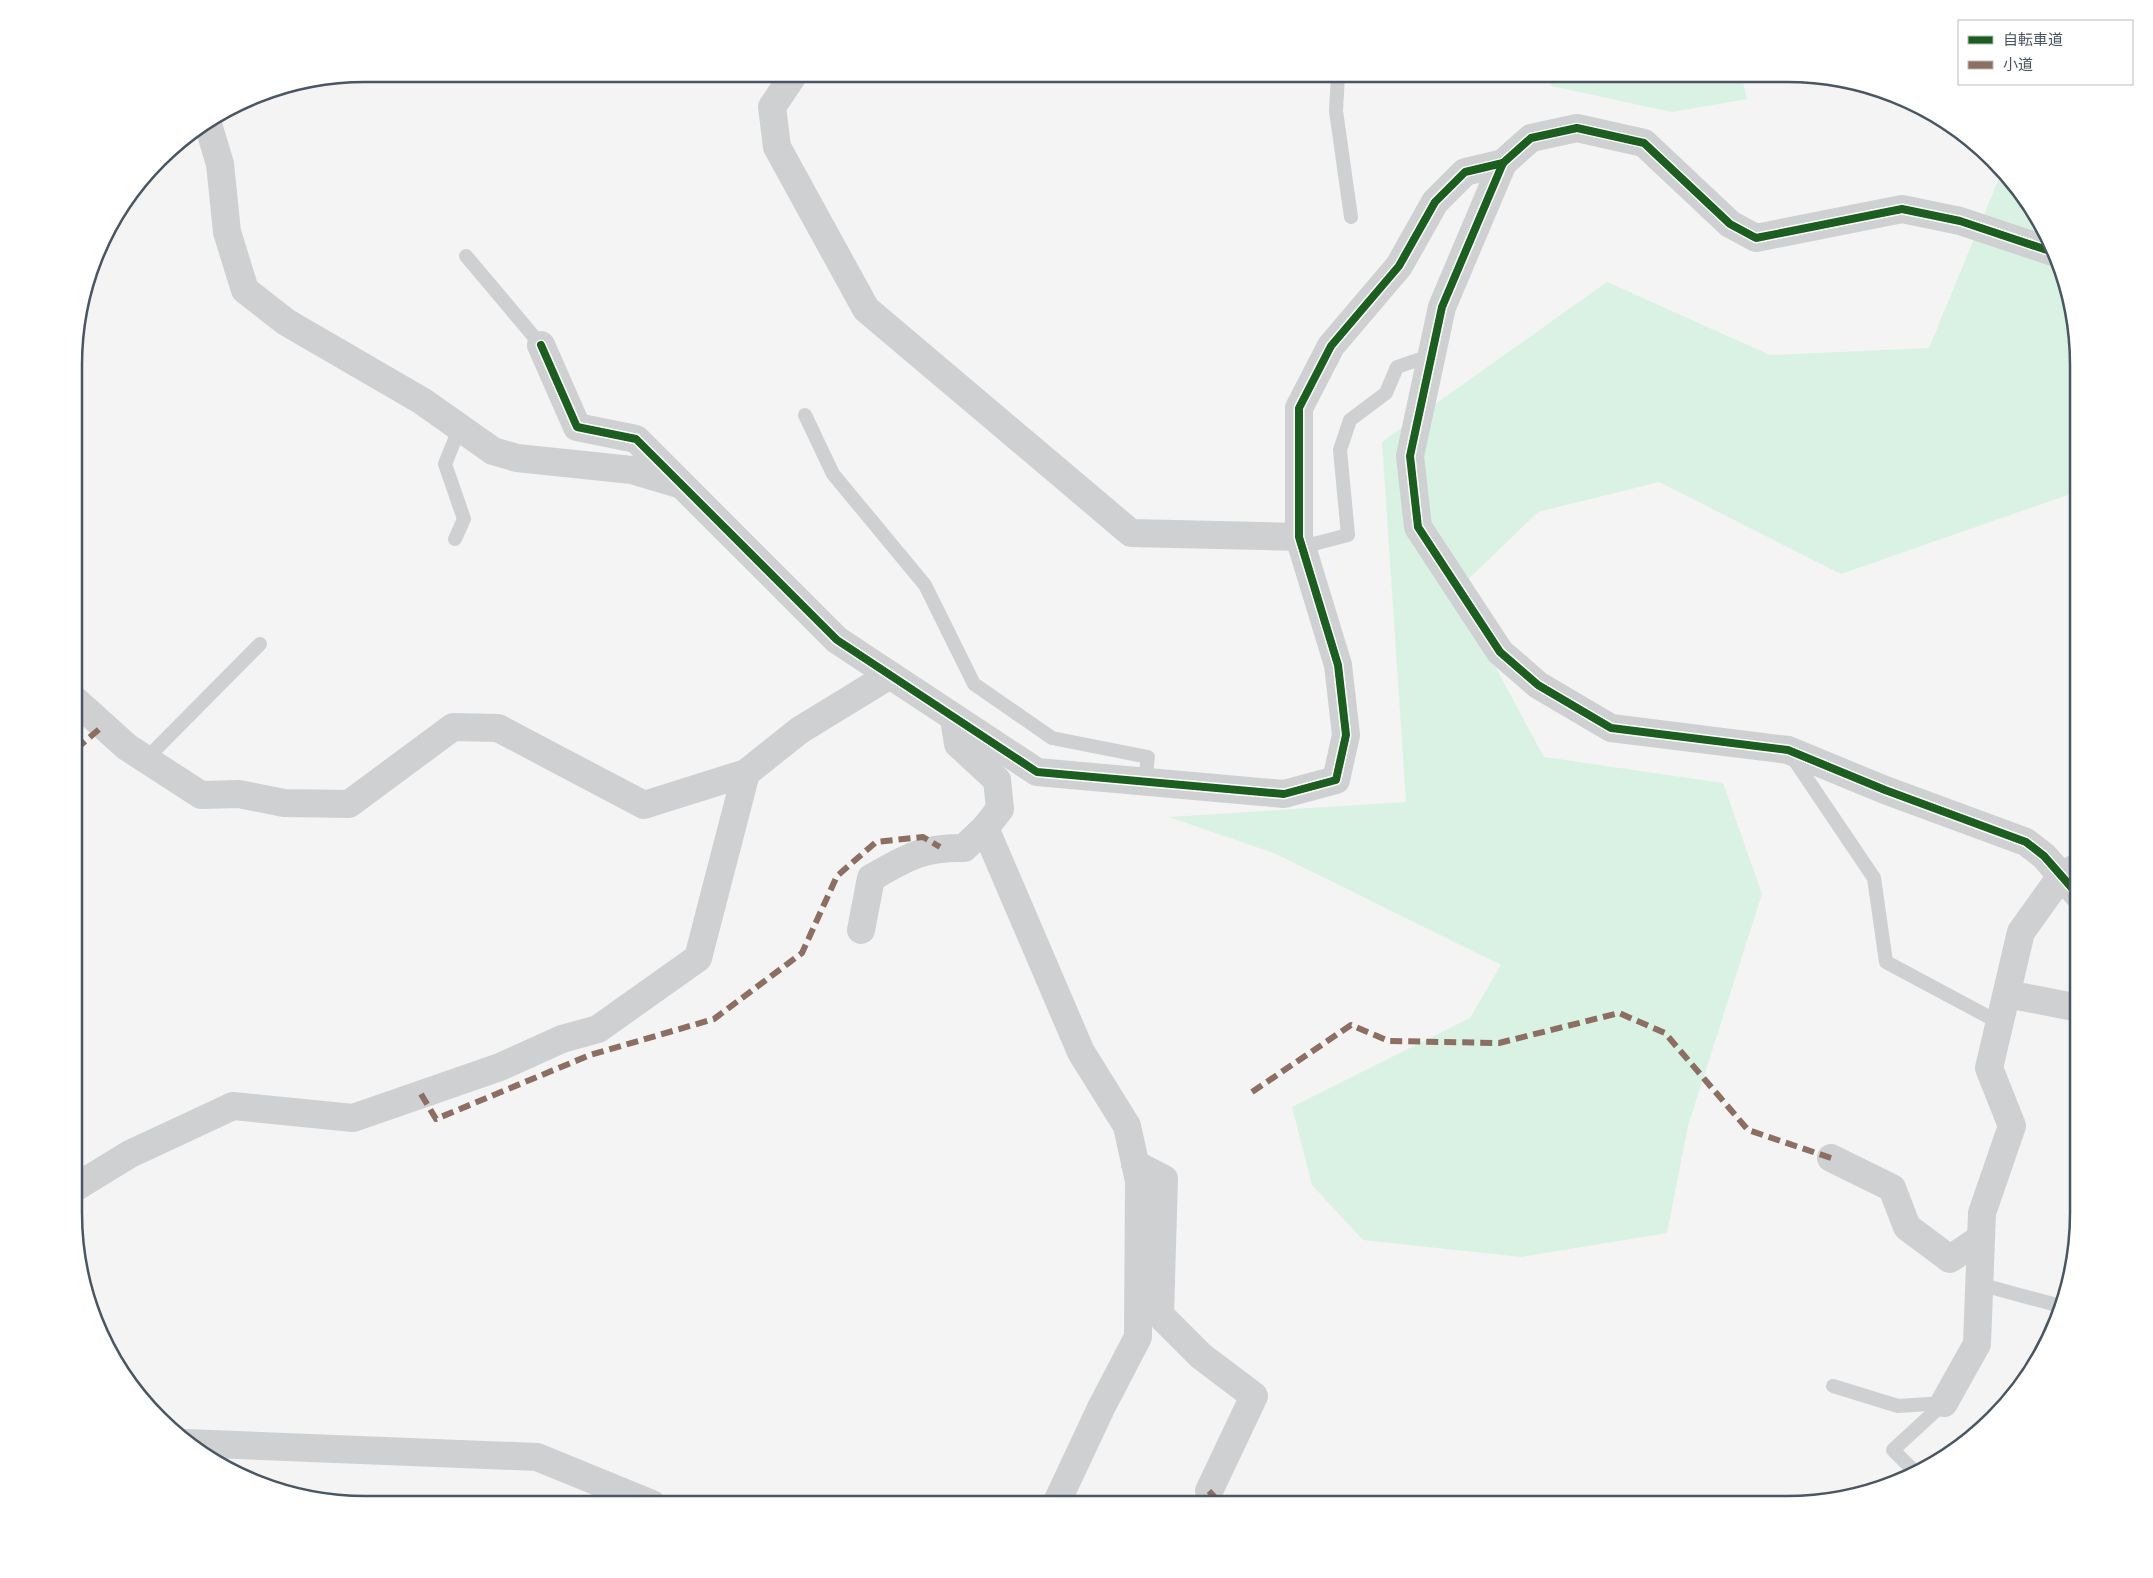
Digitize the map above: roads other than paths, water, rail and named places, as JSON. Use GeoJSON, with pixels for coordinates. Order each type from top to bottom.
{"type":"FeatureCollection","features":[{"type":"Feature","properties":{"kind":"street"},"geometry":{"type":"LineString","coordinates":[[789,82],[772,107],[776,147],[866,309],[1131,533],[1300,542]]}},
{"type":"Feature","properties":{"kind":"street"},"geometry":{"type":"LineString","coordinates":[[1944,1403],[1977,1344],[1982,1213],[2012,1126],[1989,1068],[2006,994],[2021,932],[2070,871],[2044,856],[2026,842],[1885,790],[1788,750],[1611,728],[1538,685],[1500,652],[1418,527],[1410,456],[1442,307],[1503,163],[1531,138],[1577,128],[1644,143],[1730,224],[1756,238],[1902,209],[1960,221],[2045,249]]}},
{"type":"Feature","properties":{"kind":"street"},"geometry":{"type":"LineString","coordinates":[[210,129],[220,164],[227,232],[245,290],[286,322],[422,401],[493,451],[517,458],[632,470],[683,485]]}},
{"type":"Feature","properties":{"kind":"street"},"geometry":{"type":"LineString","coordinates":[[541,345],[577,427],[636,439],[836,640],[1037,772],[1284,794],[1336,780],[1346,735],[1338,665],[1300,542],[1299,408],[1331,346],[1398,266],[1436,202],[1465,172],[1503,163]]}},
{"type":"Feature","properties":{"kind":"street"},"geometry":{"type":"LineString","coordinates":[[82,706],[127,747],[201,795],[239,794],[284,803],[349,804],[453,727],[498,728],[644,805],[746,773],[800,730],[890,675]]}},
{"type":"Feature","properties":{"kind":"street"},"geometry":{"type":"LineString","coordinates":[[861,930],[871,878],[916,853],[940,847],[964,848],[985,828],[1000,809],[997,780],[958,744],[954,718]]}},
{"type":"Feature","properties":{"kind":"street"},"geometry":{"type":"LineString","coordinates":[[82,1183],[130,1154],[233,1106],[353,1118],[500,1067],[562,1039],[598,1029],[698,958],[746,773]]}},
{"type":"Feature","properties":{"kind":"street"},"geometry":{"type":"LineString","coordinates":[[985,828],[1081,1052],[1127,1126],[1139,1181],[1138,1337],[1101,1408],[1060,1496]]}},
{"type":"Feature","properties":{"kind":"street"},"geometry":{"type":"LineString","coordinates":[[2006,994],[2070,1006]]}},
{"type":"Feature","properties":{"kind":"street"},"geometry":{"type":"LineString","coordinates":[[1831,1158],[1892,1188],[1907,1227],[1950,1259],[1981,1238]]}},
{"type":"Feature","properties":{"kind":"street"},"geometry":{"type":"LineString","coordinates":[[1135,1164],[1164,1179],[1160,1315],[1201,1356],[1254,1396],[1208,1491]]}},
{"type":"Feature","properties":{"kind":"street"},"geometry":{"type":"LineString","coordinates":[[202,1444],[537,1457],[632,1496]]}},
{"type":"Feature","properties":{"kind":"lane"},"geometry":{"type":"LineString","coordinates":[[1338,82],[1336,111],[1352,218]]}},
{"type":"Feature","properties":{"kind":"lane"},"geometry":{"type":"LineString","coordinates":[[466,256],[541,345]]}},
{"type":"Feature","properties":{"kind":"lane"},"geometry":{"type":"LineString","coordinates":[[1300,542],[1348,535],[1340,450],[1350,420],[1386,393],[1397,367],[1432,355]]}},
{"type":"Feature","properties":{"kind":"lane"},"geometry":{"type":"LineString","coordinates":[[805,415],[833,474],[925,585],[974,684],[1052,738],[1148,757],[1145,781]]}},
{"type":"Feature","properties":{"kind":"lane"},"geometry":{"type":"LineString","coordinates":[[455,539],[464,519],[445,464],[460,427]]}},
{"type":"Feature","properties":{"kind":"lane"},"geometry":{"type":"LineString","coordinates":[[146,760],[260,644]]}},
{"type":"Feature","properties":{"kind":"lane"},"geometry":{"type":"LineString","coordinates":[[1788,750],[1874,878],[1886,962],[2000,1023]]}},
{"type":"Feature","properties":{"kind":"lane"},"geometry":{"type":"LineString","coordinates":[[1979,1284],[2056,1305]]}},
{"type":"Feature","properties":{"kind":"lane"},"geometry":{"type":"LineString","coordinates":[[1833,1386],[1898,1406],[1944,1403]]}},
{"type":"Feature","properties":{"kind":"lane"},"geometry":{"type":"LineString","coordinates":[[1910,1467],[1893,1450],[1944,1403]]}}]}
